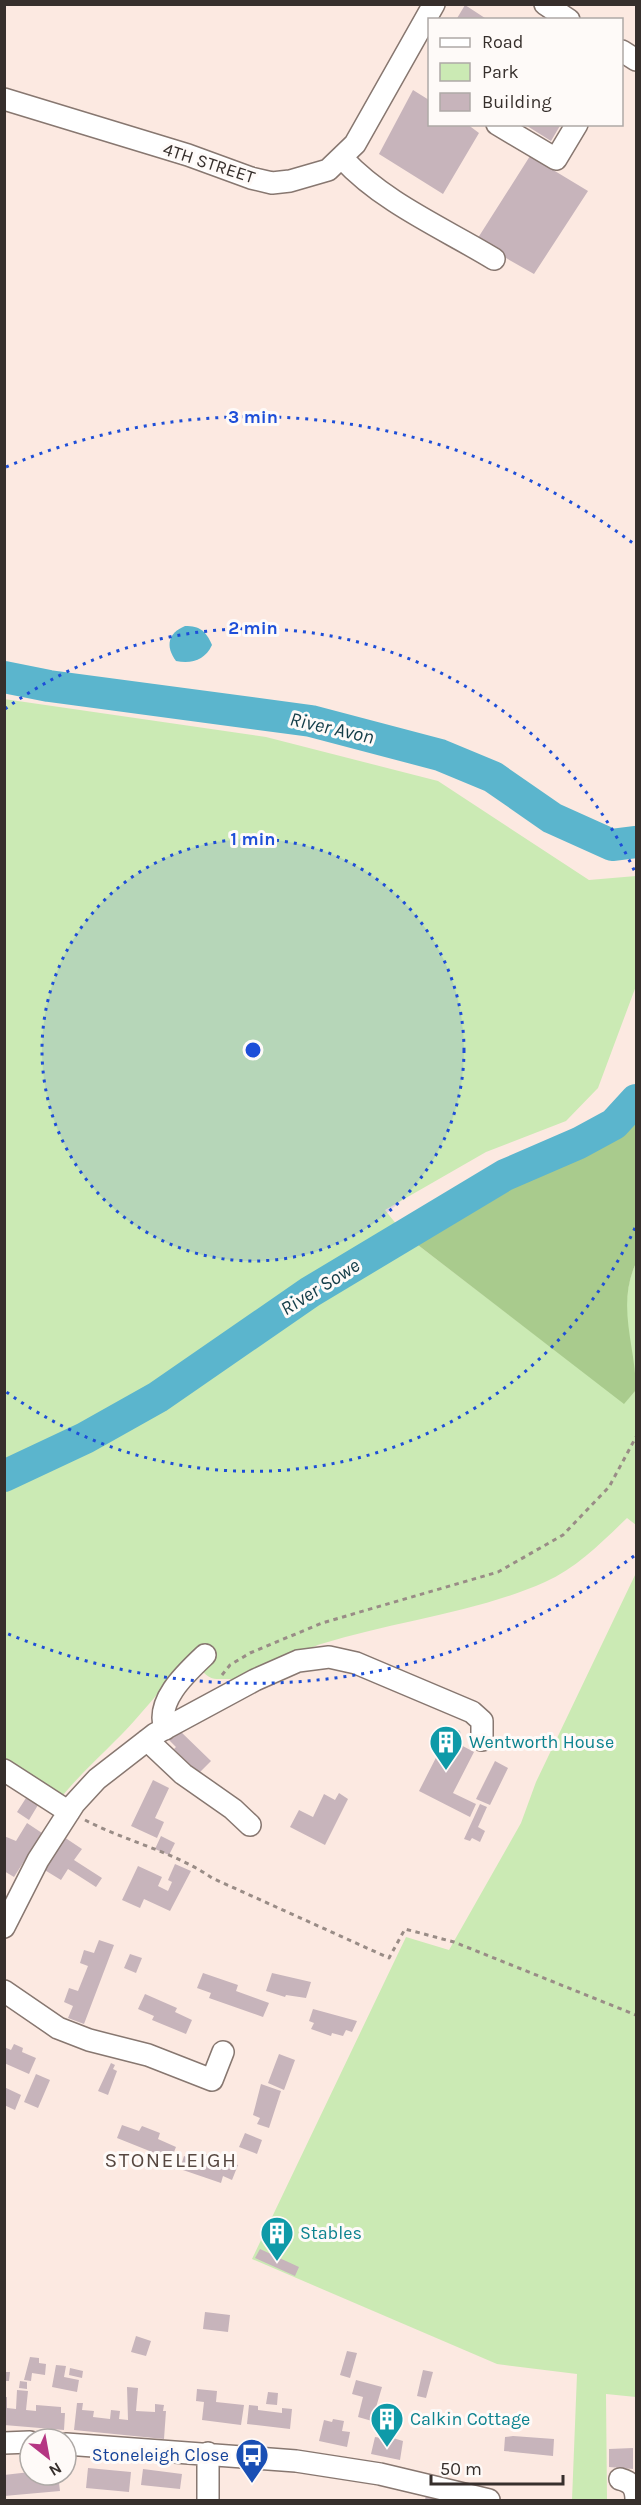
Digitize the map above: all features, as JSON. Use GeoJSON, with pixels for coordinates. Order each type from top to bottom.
{"type":"FeatureCollection","features":[{"type":"Feature","properties":{"kind":"street","name":"4TH STREET"},"geometry":{"type":"LineString","coordinates":[[4,99],[272,183],[313,176],[328,170],[343,159],[355,144],[434,4]]}},
{"type":"Feature","properties":{"kind":"street"},"geometry":{"type":"LineString","coordinates":[[545,4],[566,18]]}},
{"type":"Feature","properties":{"kind":"street"},"geometry":{"type":"LineString","coordinates":[[500,126],[556,159],[576,126]]}},
{"type":"Feature","properties":{"kind":"street"},"geometry":{"type":"LineString","coordinates":[[343,159],[359,176],[386,196],[494,259]]}},
{"type":"Feature","properties":{"kind":"street"},"geometry":{"type":"LineString","coordinates":[[165,1729],[162,1712],[187,1673],[205,1655]]}},
{"type":"Feature","properties":{"kind":"street"},"geometry":{"type":"LineString","coordinates":[[4,1927],[38,1860],[69,1812],[110,1766],[147,1740],[213,1702],[298,1661],[329,1657],[356,1663],[472,1712],[482,1721],[482,1740]]}},
{"type":"Feature","properties":{"kind":"street"},"geometry":{"type":"LineString","coordinates":[[147,1740],[183,1774],[233,1809],[250,1825]]}},
{"type":"Feature","properties":{"kind":"street"},"geometry":{"type":"LineString","coordinates":[[4,1770],[69,1812]]}},
{"type":"Feature","properties":{"kind":"street"},"geometry":{"type":"LineString","coordinates":[[4,1991],[58,2028],[74,2035],[148,2055],[212,2080],[223,2052]]}},
{"type":"Feature","properties":{"kind":"street"},"geometry":{"type":"LineString","coordinates":[[78,2445],[296,2461],[361,2471],[489,2500]]}},
{"type":"Feature","properties":{"kind":"street"},"geometry":{"type":"LineString","coordinates":[[208,2453],[208,2500]]}},
{"type":"Feature","properties":{"kind":"street"},"geometry":{"type":"LineString","coordinates":[[620,2479],[629,2481],[634,2486],[636,2500]]}},
{"type":"Feature","properties":{"kind":"path"},"geometry":{"type":"LineString","coordinates":[[213,1702],[218,1680],[230,1665],[250,1653],[322,1623],[498,1572],[563,1534],[609,1487],[636,1437]]}},
{"type":"Feature","properties":{"kind":"path"},"geometry":{"type":"LineString","coordinates":[[69,1812],[115,1836],[197,1868],[212,1878],[389,1958],[405,1929],[454,1942],[636,2015]]}},
{"type":"Feature","properties":{"kind":"green space"},"geometry":{"type":"Polygon","coordinates":[[[4,699],[266,737],[438,781],[589,880],[636,876],[636,986],[598,1088],[566,1121],[486,1152],[385,1210],[405,1235],[624,1403],[636,1390],[636,1525],[627,1518],[568,1569],[518,1593],[491,1602],[321,1644],[248,1678],[212,1678],[203,1672],[190,1657],[135,1720],[59,1800],[5,1764],[4,699]]]}},
{"type":"Feature","properties":{"kind":"green space"},"geometry":{"type":"Polygon","coordinates":[[[636,1100],[636,1263],[630,1279],[627,1311],[636,1390],[624,1404],[405,1235],[505,1175],[614,1124],[636,1100]]]}},
{"type":"Feature","properties":{"kind":"green space"},"geometry":{"type":"Polygon","coordinates":[[[636,1263],[636,1379],[628,1335],[627,1305],[631,1277],[636,1263]]]}},
{"type":"Feature","properties":{"kind":"green space"},"geometry":{"type":"Polygon","coordinates":[[[636,1573],[636,2397],[606,2394],[607,2500],[572,2500],[577,2374],[497,2364],[252,2259],[406,1937],[449,1950],[521,1823],[536,1782],[636,1573]]]}},
{"type":"Feature","properties":{"kind":"water"},"geometry":{"type":"Polygon","coordinates":[[[185,626],[202,630],[212,645],[206,654],[197,660],[176,661],[170,650],[170,641],[175,632],[185,626]]]}},
{"type":"Feature","properties":{"kind":"building"},"geometry":{"type":"Polygon","coordinates":[[[465,5],[485,18],[457,18],[465,5]]]}},
{"type":"Feature","properties":{"kind":"building"},"geometry":{"type":"Polygon","coordinates":[[[413,90],[428,99],[428,126],[470,126],[479,133],[443,194],[379,154],[413,90]]]}},
{"type":"Feature","properties":{"kind":"building"},"geometry":{"type":"Polygon","coordinates":[[[527,126],[560,126],[551,141],[527,126]]]}},
{"type":"Feature","properties":{"kind":"building"},"geometry":{"type":"Polygon","coordinates":[[[530,156],[588,191],[534,274],[476,241],[530,156]]]}},
{"type":"Feature","properties":{"kind":"building","name":"Wentworth House"},"geometry":{"type":"Polygon","coordinates":[[[455,1729],[460,1731],[461,1736],[457,1743],[474,1752],[453,1793],[476,1804],[470,1817],[419,1791],[446,1738],[455,1729]]]}},
{"type":"Feature","properties":{"kind":"building"},"geometry":{"type":"Polygon","coordinates":[[[179,1730],[211,1761],[199,1773],[174,1749],[176,1747],[169,1740],[179,1730]]]}},
{"type":"Feature","properties":{"kind":"building"},"geometry":{"type":"Polygon","coordinates":[[[495,1761],[508,1768],[490,1805],[476,1799],[495,1761]]]}},
{"type":"Feature","properties":{"kind":"building"},"geometry":{"type":"Polygon","coordinates":[[[153,1780],[169,1788],[155,1818],[164,1822],[157,1838],[131,1826],[153,1780]]]}},
{"type":"Feature","properties":{"kind":"building"},"geometry":{"type":"Polygon","coordinates":[[[339,1793],[348,1799],[325,1845],[290,1827],[299,1810],[313,1817],[324,1794],[335,1800],[339,1793]]]}},
{"type":"Feature","properties":{"kind":"building"},"geometry":{"type":"Polygon","coordinates":[[[26,1798],[38,1805],[29,1820],[17,1812],[26,1798]]]}},
{"type":"Feature","properties":{"kind":"building"},"geometry":{"type":"Polygon","coordinates":[[[480,1804],[487,1807],[478,1827],[485,1831],[480,1842],[472,1838],[470,1841],[464,1839],[480,1804]]]}},
{"type":"Feature","properties":{"kind":"building"},"geometry":{"type":"Polygon","coordinates":[[[27,1823],[42,1833],[14,1877],[4,1871],[4,1836],[16,1841],[27,1823]]]}},
{"type":"Feature","properties":{"kind":"building"},"geometry":{"type":"Polygon","coordinates":[[[161,1836],[175,1843],[169,1855],[155,1849],[161,1836]]]}},
{"type":"Feature","properties":{"kind":"building"},"geometry":{"type":"Polygon","coordinates":[[[64,1837],[82,1849],[74,1860],[102,1878],[96,1887],[68,1869],[61,1880],[43,1869],[64,1837]]]}},
{"type":"Feature","properties":{"kind":"building"},"geometry":{"type":"Polygon","coordinates":[[[175,1864],[191,1871],[170,1911],[144,1899],[140,1908],[122,1900],[138,1866],[162,1877],[158,1886],[168,1891],[172,1882],[168,1880],[175,1864]]]}},
{"type":"Feature","properties":{"kind":"building"},"geometry":{"type":"Polygon","coordinates":[[[99,1940],[114,1945],[84,2024],[68,2018],[73,2006],[64,2002],[69,1988],[78,1991],[88,1966],[80,1963],[84,1950],[94,1953],[99,1940]]]}},
{"type":"Feature","properties":{"kind":"building"},"geometry":{"type":"Polygon","coordinates":[[[130,1954],[142,1958],[136,1973],[124,1968],[130,1954]]]}},
{"type":"Feature","properties":{"kind":"building"},"geometry":{"type":"Polygon","coordinates":[[[203,1973],[238,1985],[236,1991],[269,2003],[263,2017],[209,1998],[211,1993],[197,1988],[203,1973]]]}},
{"type":"Feature","properties":{"kind":"building"},"geometry":{"type":"Polygon","coordinates":[[[272,1973],[311,1982],[306,1998],[286,1995],[285,1997],[266,1991],[272,1973]]]}},
{"type":"Feature","properties":{"kind":"building"},"geometry":{"type":"Polygon","coordinates":[[[145,1994],[177,2008],[175,2012],[192,2020],[186,2034],[152,2020],[154,2016],[138,2009],[145,1994]]]}},
{"type":"Feature","properties":{"kind":"building"},"geometry":{"type":"Polygon","coordinates":[[[313,2009],[357,2021],[352,2032],[346,2030],[343,2036],[332,2033],[331,2036],[311,2029],[314,2023],[309,2021],[313,2009]]]}},
{"type":"Feature","properties":{"kind":"building"},"geometry":{"type":"Polygon","coordinates":[[[14,2044],[23,2048],[22,2052],[36,2058],[29,2074],[4,2063],[4,2047],[11,2050],[14,2044]]]}},
{"type":"Feature","properties":{"kind":"building"},"geometry":{"type":"Polygon","coordinates":[[[279,2054],[295,2060],[284,2090],[268,2083],[279,2054]]]}},
{"type":"Feature","properties":{"kind":"building"},"geometry":{"type":"Polygon","coordinates":[[[111,2063],[115,2065],[113,2069],[117,2071],[108,2095],[98,2091],[111,2063]]]}},
{"type":"Feature","properties":{"kind":"building"},"geometry":{"type":"Polygon","coordinates":[[[36,2074],[50,2080],[38,2108],[24,2102],[36,2074]]]}},
{"type":"Feature","properties":{"kind":"building"},"geometry":{"type":"Polygon","coordinates":[[[261,2084],[281,2091],[269,2128],[257,2124],[260,2118],[253,2115],[261,2084]]]}},
{"type":"Feature","properties":{"kind":"building"},"geometry":{"type":"Polygon","coordinates":[[[4,2087],[21,2095],[15,2110],[4,2105],[4,2087]]]}},
{"type":"Feature","properties":{"kind":"building"},"geometry":{"type":"Polygon","coordinates":[[[122,2125],[139,2131],[142,2126],[160,2133],[158,2139],[176,2147],[169,2164],[155,2158],[157,2154],[117,2138],[122,2125]]]}},
{"type":"Feature","properties":{"kind":"building"},"geometry":{"type":"Polygon","coordinates":[[[245,2133],[262,2140],[257,2154],[239,2147],[245,2133]]]}},
{"type":"Feature","properties":{"kind":"building"},"geometry":{"type":"Polygon","coordinates":[[[193,2153],[205,2157],[206,2154],[238,2165],[232,2180],[223,2176],[221,2183],[180,2169],[184,2156],[191,2159],[193,2153]]]}},
{"type":"Feature","properties":{"kind":"building","name":"Stables"},"geometry":{"type":"Polygon","coordinates":[[[260,2249],[299,2267],[295,2276],[255,2258],[260,2249]]]}},
{"type":"Feature","properties":{"kind":"building"},"geometry":{"type":"Polygon","coordinates":[[[205,2312],[230,2315],[228,2332],[203,2329],[205,2312]]]}},
{"type":"Feature","properties":{"kind":"building"},"geometry":{"type":"Polygon","coordinates":[[[136,2336],[151,2341],[146,2356],[131,2352],[136,2336]]]}},
{"type":"Feature","properties":{"kind":"building"},"geometry":{"type":"Polygon","coordinates":[[[347,2351],[357,2353],[350,2378],[340,2375],[347,2351]]]}},
{"type":"Feature","properties":{"kind":"building"},"geometry":{"type":"Polygon","coordinates":[[[30,2357],[39,2358],[39,2363],[46,2364],[45,2375],[32,2373],[31,2381],[24,2380],[30,2357]]]}},
{"type":"Feature","properties":{"kind":"building"},"geometry":{"type":"Polygon","coordinates":[[[56,2365],[66,2366],[64,2377],[79,2380],[77,2392],[52,2387],[56,2365]]]}},
{"type":"Feature","properties":{"kind":"building"},"geometry":{"type":"Polygon","coordinates":[[[70,2368],[83,2371],[82,2378],[69,2375],[70,2368]]]}},
{"type":"Feature","properties":{"kind":"building"},"geometry":{"type":"Polygon","coordinates":[[[423,2370],[433,2372],[426,2398],[417,2396],[423,2370]]]}},
{"type":"Feature","properties":{"kind":"building"},"geometry":{"type":"Polygon","coordinates":[[[4,2372],[10,2372],[9,2381],[4,2381],[4,2372]]]}},
{"type":"Feature","properties":{"kind":"building"},"geometry":{"type":"Polygon","coordinates":[[[356,2380],[382,2387],[372,2421],[358,2417],[363,2397],[352,2394],[356,2380]]]}},
{"type":"Feature","properties":{"kind":"building"},"geometry":{"type":"Polygon","coordinates":[[[20,2381],[27,2382],[27,2389],[19,2388],[20,2381]]]}},
{"type":"Feature","properties":{"kind":"building"},"geometry":{"type":"Polygon","coordinates":[[[127,2387],[138,2388],[136,2411],[155,2412],[155,2404],[164,2405],[163,2411],[166,2411],[164,2439],[78,2430],[78,2427],[74,2427],[77,2403],[83,2403],[82,2410],[94,2411],[93,2417],[110,2419],[111,2410],[120,2411],[119,2419],[128,2420],[127,2387]]]}},
{"type":"Feature","properties":{"kind":"building"},"geometry":{"type":"Polygon","coordinates":[[[197,2389],[217,2391],[216,2402],[244,2405],[241,2425],[202,2420],[204,2402],[196,2401],[197,2389]]]}},
{"type":"Feature","properties":{"kind":"building"},"geometry":{"type":"Polygon","coordinates":[[[17,2390],[28,2391],[26,2410],[36,2411],[36,2405],[61,2407],[61,2413],[65,2413],[64,2427],[4,2425],[5,2397],[7,2397],[7,2408],[16,2409],[17,2390]]]}},
{"type":"Feature","properties":{"kind":"building"},"geometry":{"type":"Polygon","coordinates":[[[268,2392],[278,2393],[277,2405],[266,2404],[268,2392]]]}},
{"type":"Feature","properties":{"kind":"building"},"geometry":{"type":"Polygon","coordinates":[[[249,2405],[258,2406],[258,2410],[282,2413],[282,2408],[292,2409],[290,2429],[247,2424],[249,2405]]]}},
{"type":"Feature","properties":{"kind":"building"},"geometry":{"type":"Polygon","coordinates":[[[333,2419],[344,2421],[342,2431],[350,2432],[347,2447],[319,2441],[324,2420],[332,2422],[333,2419]]]}},
{"type":"Feature","properties":{"kind":"building","name":"Calkin Cottage"},"geometry":{"type":"Polygon","coordinates":[[[383,2435],[403,2441],[400,2460],[371,2454],[375,2437],[382,2438],[383,2435]]]}},
{"type":"Feature","properties":{"kind":"building"},"geometry":{"type":"Polygon","coordinates":[[[505,2437],[554,2439],[553,2456],[504,2451],[505,2437]]]}},
{"type":"Feature","properties":{"kind":"building"},"geometry":{"type":"Polygon","coordinates":[[[633,2448],[633,2469],[609,2467],[609,2449],[633,2448]]]}},
{"type":"Feature","properties":{"kind":"building"},"geometry":{"type":"Polygon","coordinates":[[[88,2468],[131,2472],[129,2492],[86,2488],[88,2468]]]}},
{"type":"Feature","properties":{"kind":"building"},"geometry":{"type":"Polygon","coordinates":[[[143,2469],[182,2474],[180,2489],[141,2485],[143,2469]]]}},
{"type":"Feature","properties":{"kind":"building"},"geometry":{"type":"Polygon","coordinates":[[[18,2473],[18,2487],[60,2487],[60,2491],[4,2496],[4,2475],[18,2473]]]}},
{"type":"Feature","properties":{"kind":"building"},"geometry":{"type":"Polygon","coordinates":[[[426,2495],[443,2500],[425,2500],[426,2495]]]}},
{"type":"Feature","properties":{"kind":"waterway","name":"River Avon"},"geometry":{"type":"LineString","coordinates":[[4,677],[49,686],[311,721],[440,755],[493,777],[552,818],[612,845],[636,842]]}},
{"type":"Feature","properties":{"kind":"waterway","name":"River Sowe"},"geometry":{"type":"LineString","coordinates":[[4,1476],[85,1438],[158,1397],[310,1292],[505,1175],[579,1143],[614,1124],[636,1100]]}},
{"type":"Feature","properties":{"kind":"place","name":"Wentworth House"},"geometry":{"type":"Point","coordinates":[446,1771]}},
{"type":"Feature","properties":{"kind":"place","name":"Stables"},"geometry":{"type":"Point","coordinates":[277,2262]}},
{"type":"Feature","properties":{"kind":"place","name":"Calkin Cottage"},"geometry":{"type":"Point","coordinates":[387,2448]}},
{"type":"Feature","properties":{"kind":"place","name":"Stoneleigh Close"},"geometry":{"type":"Point","coordinates":[252,2484]}},
{"type":"Feature","properties":{"kind":"district","name":"STONELEIGH"},"geometry":{"type":"Point","coordinates":[171,2160]}}]}
